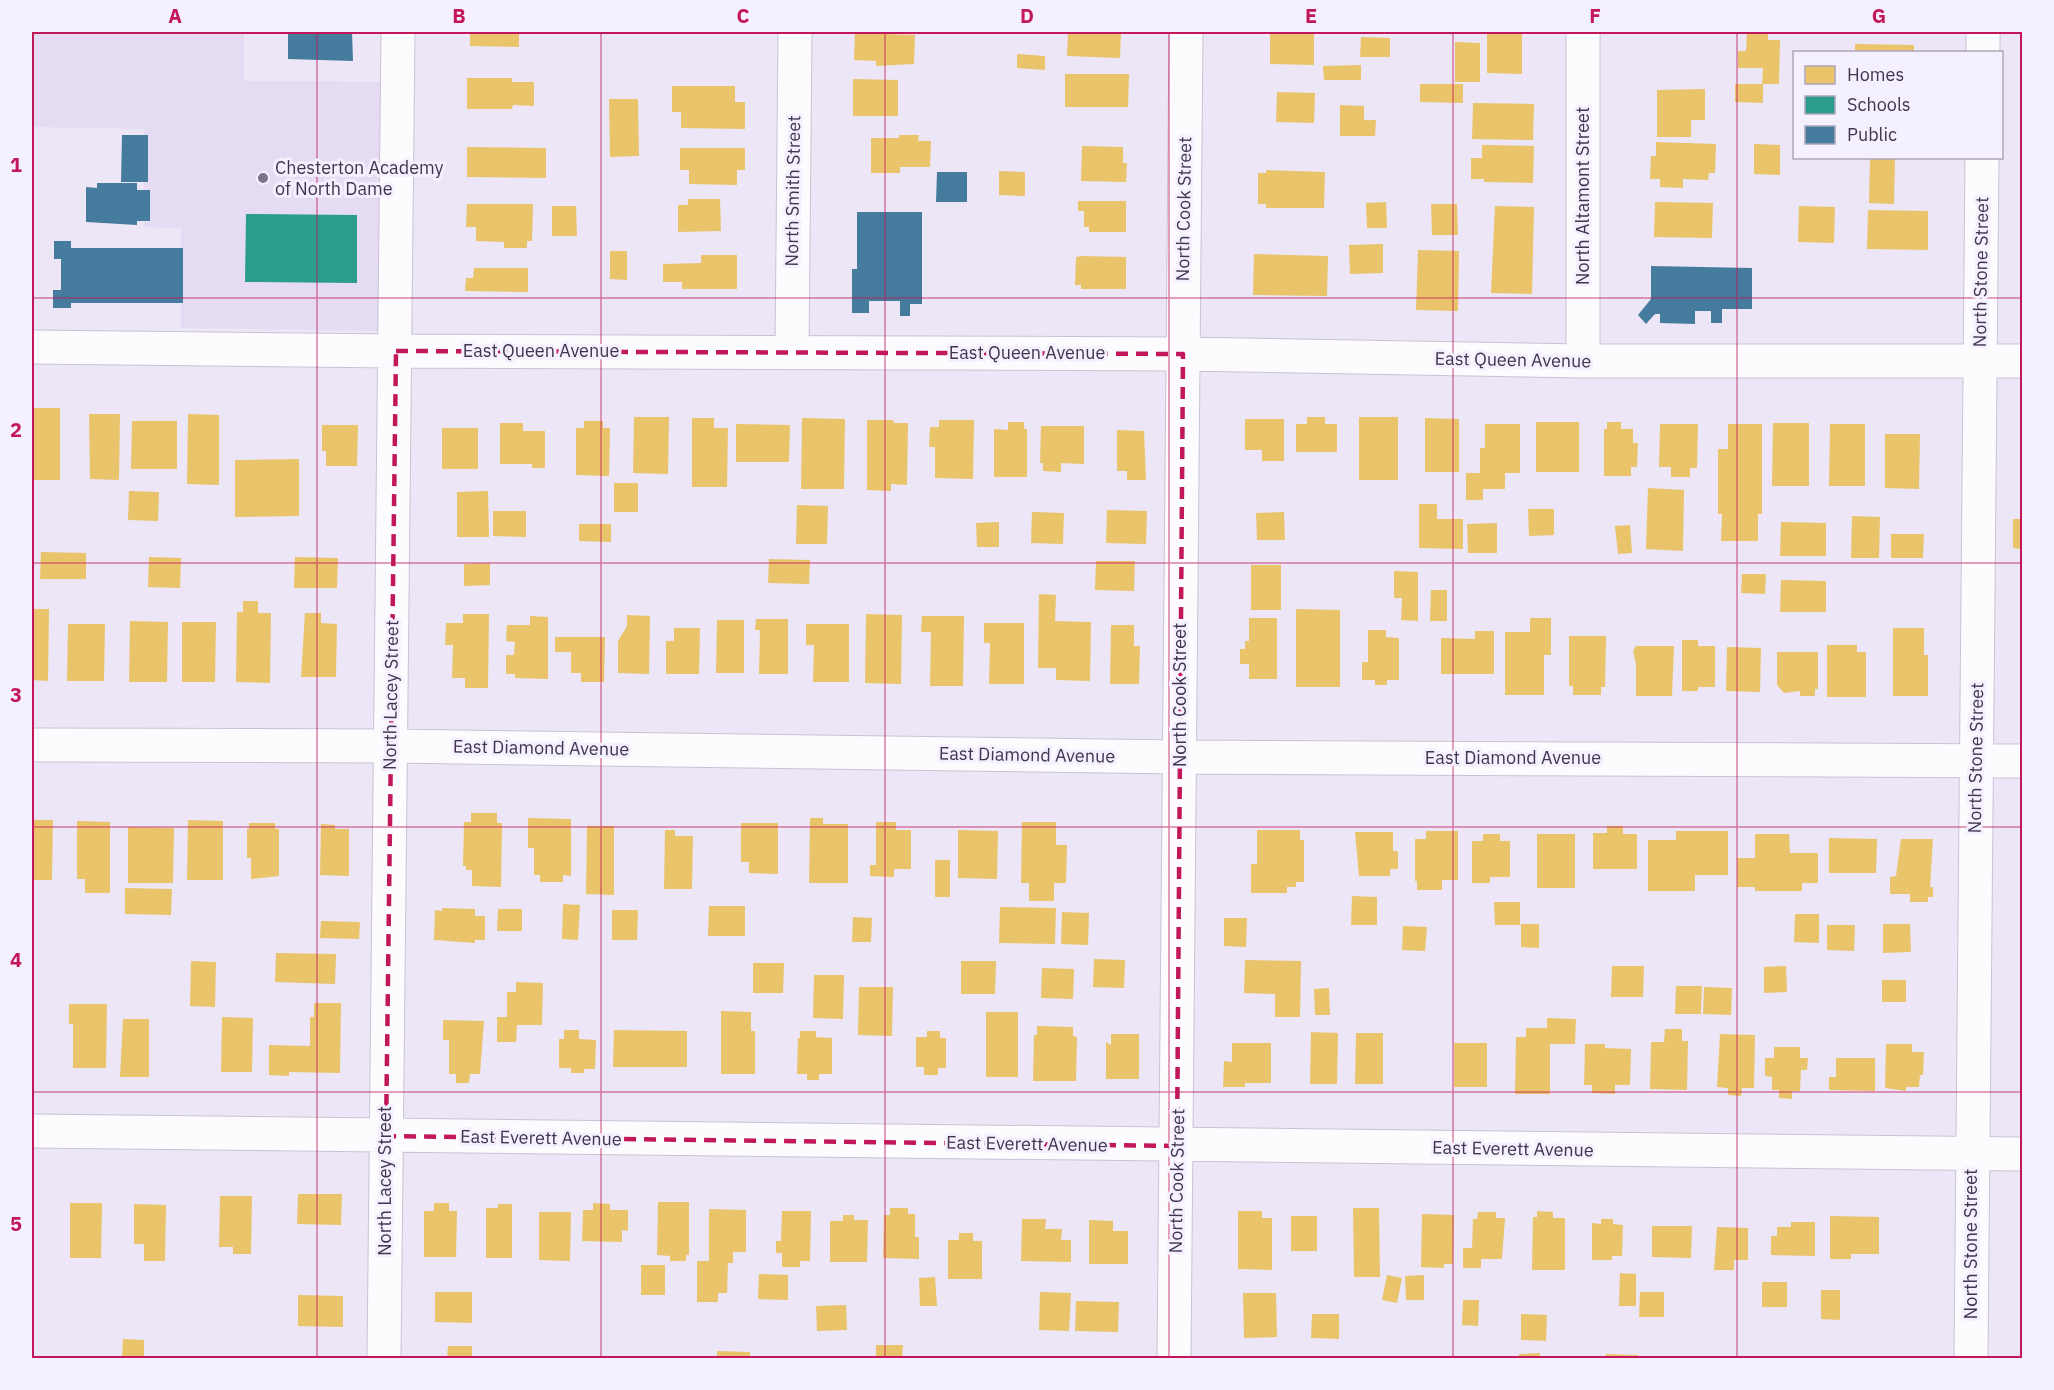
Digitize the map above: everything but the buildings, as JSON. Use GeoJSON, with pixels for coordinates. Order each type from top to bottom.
{"type":"FeatureCollection","features":[{"type":"Feature","properties":{"kind":"street","name":"North Lacey Street"},"geometry":{"type":"LineString","coordinates":[[384,1359],[398,32]]}},
{"type":"Feature","properties":{"kind":"street","name":"North Smith Street"},"geometry":{"type":"LineString","coordinates":[[792,351],[795,32]]}},
{"type":"Feature","properties":{"kind":"street","name":"North Cook Street"},"geometry":{"type":"LineString","coordinates":[[1174,1359],[1186,32]]}},
{"type":"Feature","properties":{"kind":"street","name":"North Altamont Street"},"geometry":{"type":"LineString","coordinates":[[1583,32],[1583,361]]}},
{"type":"Feature","properties":{"kind":"street"},"geometry":{"type":"LineString","coordinates":[[1983,32],[1983,51]]}},
{"type":"Feature","properties":{"kind":"street","name":"North Stone Street"},"geometry":{"type":"LineString","coordinates":[[1971,1359],[1971,1154],[1982,159]]}},
{"type":"Feature","properties":{"kind":"street","name":"East Queen Avenue"},"geometry":{"type":"LineString","coordinates":[[32,347],[1183,354],[1583,361],[2022,362]]}},
{"type":"Feature","properties":{"kind":"street","name":"East Diamond Avenue"},"geometry":{"type":"LineString","coordinates":[[32,745],[391,746],[1179,757],[2022,761]]}},
{"type":"Feature","properties":{"kind":"street","name":"East Everett Avenue"},"geometry":{"type":"LineString","coordinates":[[32,1131],[2022,1154]]}},
{"type":"Feature","properties":{"kind":"highlighted area"},"geometry":{"type":"Polygon","coordinates":[[[396,351],[1183,354],[1177,1146],[386,1136],[396,351]]]}},
{"type":"Feature","properties":{"kind":"shaded area","name":"Chesterton Academy of North Dame"},"geometry":{"type":"Polygon","coordinates":[[[33,32],[244,32],[244,81],[382,82],[380,331],[181,328],[181,228],[144,227],[144,129],[32,127],[33,32]]]}},
{"type":"Feature","properties":{"kind":"place","name":"Chesterton Academy of North Dame"},"geometry":{"type":"Point","coordinates":[263,178]}}]}
